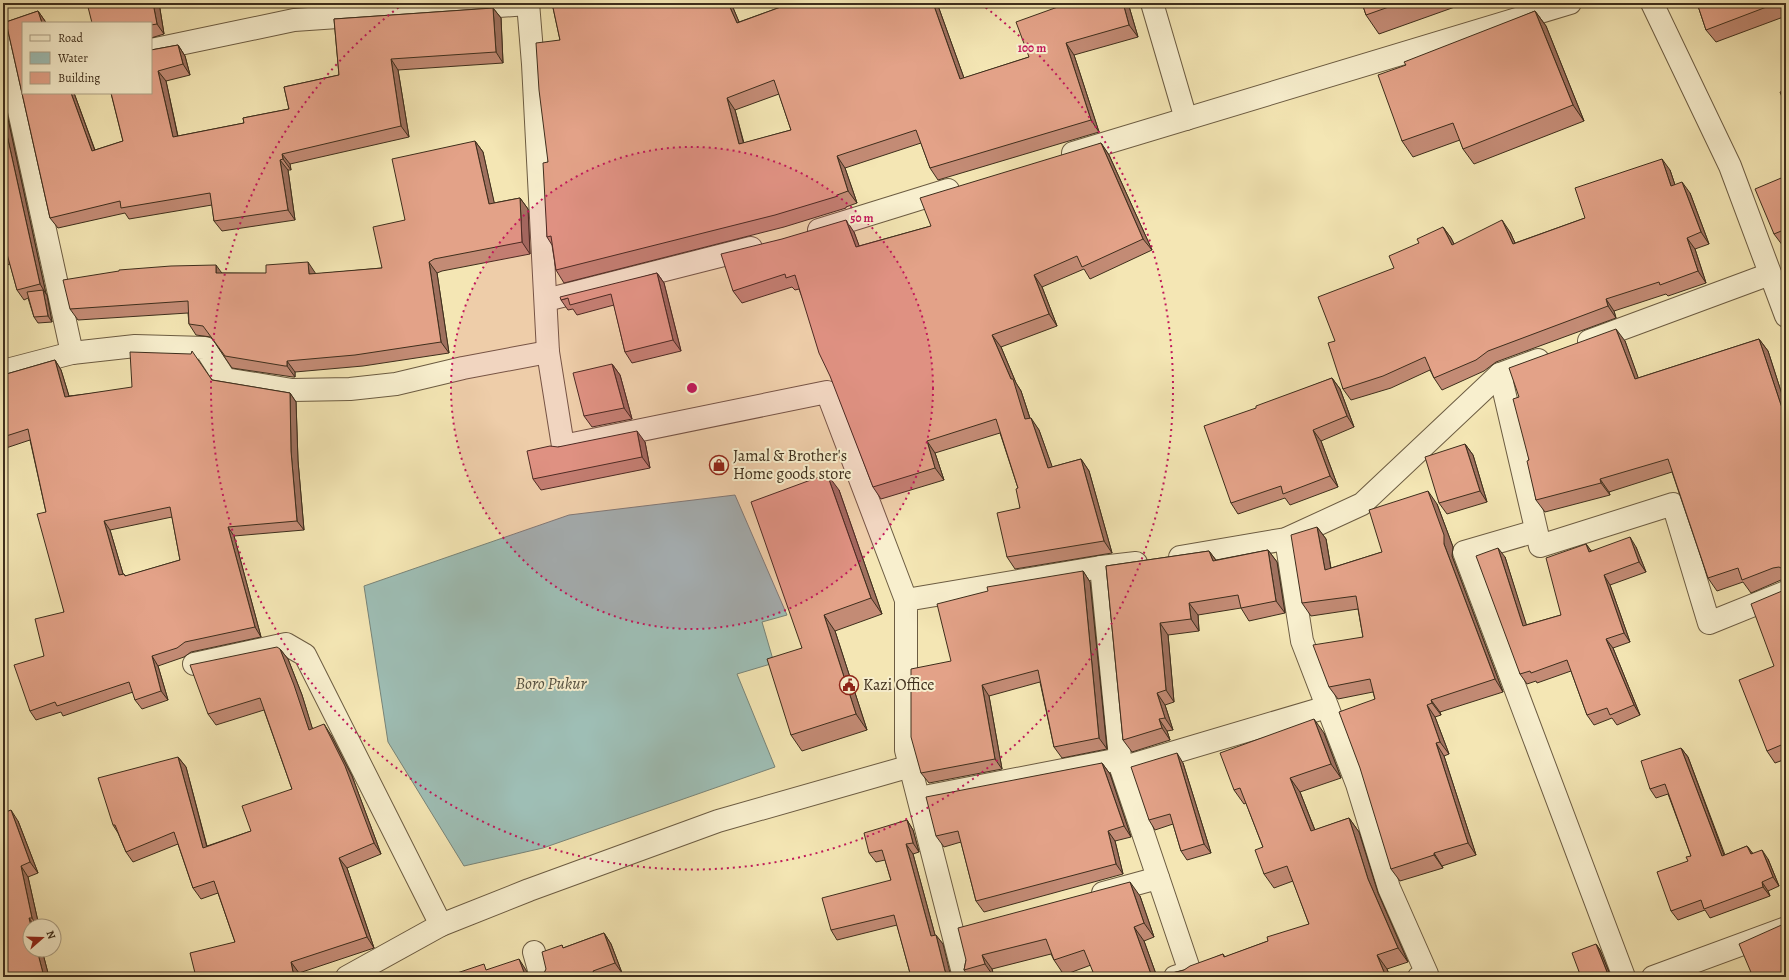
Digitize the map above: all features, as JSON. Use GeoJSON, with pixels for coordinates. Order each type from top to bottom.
{"type":"FeatureCollection","features":[{"type":"Feature","properties":{"kind":"street"},"geometry":{"type":"LineString","coordinates":[[152,50],[294,20],[528,3],[533,64],[548,352],[563,446],[827,392],[906,600],[906,750],[919,798],[961,931],[964,977]]}},
{"type":"Feature","properties":{"kind":"street"},"geometry":{"type":"LineString","coordinates":[[1152,3],[1186,119]]}},
{"type":"Feature","properties":{"kind":"street"},"geometry":{"type":"LineString","coordinates":[[1051,160],[1570,3]]}},
{"type":"Feature","properties":{"kind":"street"},"geometry":{"type":"LineString","coordinates":[[1652,3],[1730,166],[1786,316]]}},
{"type":"Feature","properties":{"kind":"street"},"geometry":{"type":"LineString","coordinates":[[3,38],[72,353]]}},
{"type":"Feature","properties":{"kind":"street"},"geometry":{"type":"LineString","coordinates":[[802,235],[968,185]]}},
{"type":"Feature","properties":{"kind":"street"},"geometry":{"type":"LineString","coordinates":[[546,300],[771,243]]}},
{"type":"Feature","properties":{"kind":"street"},"geometry":{"type":"LineString","coordinates":[[906,600],[1101,567],[1160,560],[1286,539],[1362,504],[1500,374],[1770,274]]}},
{"type":"Feature","properties":{"kind":"street"},"geometry":{"type":"LineString","coordinates":[[3,371],[72,353],[136,346],[204,348],[225,379],[292,390],[350,389],[396,384],[463,368],[548,352]]}},
{"type":"Feature","properties":{"kind":"street"},"geometry":{"type":"LineString","coordinates":[[1500,374],[1540,546],[1673,504],[1709,623],[1786,592]]}},
{"type":"Feature","properties":{"kind":"street"},"geometry":{"type":"LineString","coordinates":[[1536,531],[1464,552],[1624,977]]}},
{"type":"Feature","properties":{"kind":"street"},"geometry":{"type":"LineString","coordinates":[[1286,539],[1302,641],[1356,784],[1389,888],[1427,974],[1419,977]]}},
{"type":"Feature","properties":{"kind":"street"},"geometry":{"type":"LineString","coordinates":[[1101,567],[1120,763],[1190,972],[1175,977]]}},
{"type":"Feature","properties":{"kind":"street"},"geometry":{"type":"LineString","coordinates":[[194,664],[286,644],[305,655],[441,925]]}},
{"type":"Feature","properties":{"kind":"street"},"geometry":{"type":"LineString","coordinates":[[919,798],[1120,763],[1327,707]]}},
{"type":"Feature","properties":{"kind":"street"},"geometry":{"type":"LineString","coordinates":[[347,977],[441,925],[529,890],[718,821],[910,766]]}},
{"type":"Feature","properties":{"kind":"street"},"geometry":{"type":"LineString","coordinates":[[1082,899],[1158,878]]}},
{"type":"Feature","properties":{"kind":"street"},"geometry":{"type":"LineString","coordinates":[[1653,977],[1786,928]]}},
{"type":"Feature","properties":{"kind":"street"},"geometry":{"type":"LineString","coordinates":[[534,952],[541,977]]}},
{"type":"Feature","properties":{"kind":"water","name":"Boro Pukur"},"geometry":{"type":"Polygon","coordinates":[[[735,495],[787,615],[762,622],[774,663],[737,674],[775,767],[543,848],[464,866],[388,742],[364,586],[569,515],[735,495]]]}},
{"type":"Feature","properties":{"kind":"building"},"geometry":{"type":"Polygon","coordinates":[[[87,3],[153,3],[157,24],[152,25],[152,22],[92,22],[87,3]]]}},
{"type":"Feature","properties":{"kind":"building"},"geometry":{"type":"Polygon","coordinates":[[[552,3],[728,3],[737,23],[789,3],[933,3],[960,79],[1029,57],[1016,22],[1066,4],[1065,3],[1123,3],[1129,25],[1066,43],[1091,120],[930,168],[916,130],[837,156],[848,191],[837,195],[838,196],[775,215],[556,270],[551,236],[547,237],[543,163],[548,162],[539,90],[536,43],[560,40],[552,3]],[[774,80],[727,98],[739,144],[791,130],[774,80]]]}},
{"type":"Feature","properties":{"kind":"building"},"geometry":{"type":"Polygon","coordinates":[[[1362,3],[1400,3],[1366,15],[1362,3]]]}},
{"type":"Feature","properties":{"kind":"building"},"geometry":{"type":"Polygon","coordinates":[[[1697,3],[1777,3],[1706,30],[1697,3]]]}},
{"type":"Feature","properties":{"kind":"building"},"geometry":{"type":"Polygon","coordinates":[[[493,8],[496,52],[391,59],[401,126],[282,154],[283,159],[280,160],[288,210],[214,221],[210,193],[121,208],[120,201],[50,218],[22,94],[71,94],[92,151],[123,141],[111,94],[152,94],[152,50],[178,45],[183,64],[158,71],[173,137],[244,123],[243,118],[289,109],[284,87],[339,75],[334,19],[493,8]]]}},
{"type":"Feature","properties":{"kind":"building"},"geometry":{"type":"Polygon","coordinates":[[[38,11],[42,22],[22,22],[22,93],[6,22],[38,11]]]}},
{"type":"Feature","properties":{"kind":"building"},"geometry":{"type":"Polygon","coordinates":[[[1535,11],[1573,105],[1463,149],[1453,123],[1402,141],[1378,75],[1406,65],[1404,62],[1535,11]]]}},
{"type":"Feature","properties":{"kind":"building"},"geometry":{"type":"Polygon","coordinates":[[[1786,90],[1786,107],[1780,92],[1786,90]]]}},
{"type":"Feature","properties":{"kind":"building"},"geometry":{"type":"Polygon","coordinates":[[[3,117],[40,284],[17,290],[7,254],[3,255],[3,117]]]}},
{"type":"Feature","properties":{"kind":"building"},"geometry":{"type":"Polygon","coordinates":[[[475,141],[489,204],[520,198],[522,242],[434,259],[429,262],[441,342],[355,355],[287,361],[287,366],[285,366],[225,356],[203,326],[189,324],[188,301],[70,309],[63,280],[119,270],[171,266],[216,265],[216,273],[266,273],[266,265],[308,262],[309,274],[382,268],[373,227],[405,220],[392,159],[475,141]]]}},
{"type":"Feature","properties":{"kind":"building"},"geometry":{"type":"Polygon","coordinates":[[[1101,143],[1143,239],[1082,267],[1077,256],[1034,275],[1049,314],[992,335],[1011,379],[1013,379],[1025,419],[1031,418],[1048,468],[1081,459],[1104,541],[1007,557],[997,513],[1020,508],[1016,489],[1018,488],[996,419],[927,441],[935,468],[873,487],[830,376],[819,353],[795,275],[786,278],[785,274],[733,291],[721,254],[782,239],[846,220],[856,247],[931,226],[920,198],[1101,143]]]}},
{"type":"Feature","properties":{"kind":"building"},"geometry":{"type":"Polygon","coordinates":[[[1662,159],[1671,186],[1682,182],[1701,232],[1687,238],[1698,271],[1660,285],[1659,282],[1606,299],[1608,306],[1488,351],[1476,360],[1434,378],[1425,357],[1383,376],[1343,389],[1328,343],[1335,341],[1318,297],[1394,268],[1389,256],[1419,243],[1417,239],[1443,227],[1452,245],[1502,220],[1513,244],[1585,218],[1575,188],[1662,159]]]}},
{"type":"Feature","properties":{"kind":"building"},"geometry":{"type":"Polygon","coordinates":[[[1786,176],[1786,229],[1774,234],[1755,189],[1786,176]]]}},
{"type":"Feature","properties":{"kind":"building"},"geometry":{"type":"Polygon","coordinates":[[[657,273],[673,340],[625,352],[611,294],[570,305],[568,298],[561,300],[560,297],[657,273]]]}},
{"type":"Feature","properties":{"kind":"building"},"geometry":{"type":"Polygon","coordinates":[[[43,290],[48,316],[34,317],[27,292],[43,290]]]}},
{"type":"Feature","properties":{"kind":"building"},"geometry":{"type":"Polygon","coordinates":[[[1616,329],[1635,379],[1759,339],[1786,420],[1786,571],[1779,567],[1773,568],[1742,580],[1738,568],[1708,578],[1668,459],[1600,479],[1601,483],[1536,500],[1527,461],[1529,460],[1513,399],[1519,397],[1509,368],[1616,329]]]}},
{"type":"Feature","properties":{"kind":"building"},"geometry":{"type":"Polygon","coordinates":[[[192,351],[212,380],[290,393],[291,451],[297,521],[228,527],[255,627],[185,642],[177,648],[152,656],[161,691],[135,700],[129,682],[57,706],[55,702],[30,711],[14,665],[44,656],[35,619],[64,612],[37,514],[46,512],[28,429],[3,437],[3,375],[55,360],[65,397],[132,387],[130,352],[191,354],[192,351]],[[170,507],[104,521],[119,575],[124,574],[125,576],[180,560],[170,507]]]}},
{"type":"Feature","properties":{"kind":"building"},"geometry":{"type":"Polygon","coordinates":[[[612,364],[624,408],[584,416],[573,373],[612,364]]]}},
{"type":"Feature","properties":{"kind":"building"},"geometry":{"type":"Polygon","coordinates":[[[1332,378],[1347,416],[1313,430],[1330,476],[1283,494],[1281,486],[1231,503],[1204,426],[1256,408],[1256,406],[1332,378]]]}},
{"type":"Feature","properties":{"kind":"building"},"geometry":{"type":"Polygon","coordinates":[[[637,431],[642,457],[533,479],[527,451],[550,446],[558,447],[637,431]]]}},
{"type":"Feature","properties":{"kind":"building"},"geometry":{"type":"Polygon","coordinates":[[[1465,444],[1480,491],[1439,503],[1425,457],[1465,444]]]}},
{"type":"Feature","properties":{"kind":"building"},"geometry":{"type":"Polygon","coordinates":[[[827,474],[871,598],[824,615],[856,714],[791,735],[767,659],[802,648],[751,502],[827,474]]]}},
{"type":"Feature","properties":{"kind":"building"},"geometry":{"type":"Polygon","coordinates":[[[1428,491],[1444,535],[1444,544],[1495,679],[1431,700],[1432,703],[1427,705],[1440,742],[1436,743],[1468,843],[1434,853],[1434,855],[1391,869],[1360,768],[1339,712],[1375,699],[1370,679],[1329,687],[1313,645],[1363,637],[1356,596],[1302,603],[1291,535],[1317,527],[1325,570],[1382,552],[1369,510],[1428,491]]]}},
{"type":"Feature","properties":{"kind":"building"},"geometry":{"type":"Polygon","coordinates":[[[1630,537],[1639,562],[1604,575],[1624,633],[1606,639],[1634,705],[1610,715],[1607,708],[1587,715],[1567,660],[1531,673],[1530,671],[1520,674],[1476,556],[1498,548],[1523,626],[1561,615],[1546,558],[1586,544],[1589,552],[1630,537]]]}},
{"type":"Feature","properties":{"kind":"building"},"geometry":{"type":"Polygon","coordinates":[[[1268,550],[1276,601],[1241,608],[1238,595],[1189,603],[1191,619],[1160,623],[1166,690],[1157,693],[1165,718],[1159,719],[1162,728],[1123,740],[1106,566],[1209,551],[1213,561],[1268,550]]]}},
{"type":"Feature","properties":{"kind":"building"},"geometry":{"type":"Polygon","coordinates":[[[1083,571],[1099,738],[1054,747],[1038,670],[982,685],[995,759],[921,773],[911,737],[911,669],[951,661],[937,604],[988,591],[987,587],[1083,571]]]}},
{"type":"Feature","properties":{"kind":"building"},"geometry":{"type":"Polygon","coordinates":[[[1786,588],[1786,743],[1767,751],[1739,680],[1774,666],[1751,604],[1786,588]]]}},
{"type":"Feature","properties":{"kind":"building"},"geometry":{"type":"Polygon","coordinates":[[[277,647],[280,649],[294,685],[309,730],[324,724],[345,766],[374,843],[339,858],[367,937],[291,962],[294,977],[196,977],[190,953],[235,942],[214,881],[193,888],[174,832],[126,852],[115,825],[113,825],[98,778],[178,757],[203,848],[251,831],[242,806],[292,789],[260,698],[208,714],[190,665],[277,647]]]}},
{"type":"Feature","properties":{"kind":"building"},"geometry":{"type":"Polygon","coordinates":[[[1314,719],[1331,764],[1290,778],[1311,831],[1349,818],[1368,879],[1398,948],[1377,955],[1386,977],[1156,977],[1184,970],[1190,966],[1223,954],[1224,957],[1268,941],[1267,937],[1309,924],[1287,866],[1264,874],[1255,850],[1263,847],[1240,788],[1234,790],[1220,753],[1314,719]]]}},
{"type":"Feature","properties":{"kind":"building"},"geometry":{"type":"Polygon","coordinates":[[[1681,748],[1722,856],[1747,846],[1751,854],[1762,850],[1773,877],[1762,882],[1763,887],[1704,909],[1701,900],[1671,911],[1657,872],[1688,861],[1686,857],[1691,856],[1665,784],[1650,789],[1641,761],[1681,748]]]}},
{"type":"Feature","properties":{"kind":"building"},"geometry":{"type":"Polygon","coordinates":[[[1177,753],[1204,844],[1181,851],[1170,814],[1149,820],[1131,767],[1177,753]]]}},
{"type":"Feature","properties":{"kind":"building"},"geometry":{"type":"Polygon","coordinates":[[[1102,763],[1124,826],[1108,831],[1116,864],[976,901],[958,831],[936,836],[926,797],[1102,763]]]}},
{"type":"Feature","properties":{"kind":"building"},"geometry":{"type":"Polygon","coordinates":[[[11,810],[30,862],[21,866],[32,918],[22,918],[22,958],[39,958],[44,977],[3,977],[3,813],[11,810]]]}},
{"type":"Feature","properties":{"kind":"building"},"geometry":{"type":"Polygon","coordinates":[[[907,820],[913,843],[906,844],[931,936],[936,935],[945,971],[950,977],[894,977],[910,973],[894,915],[831,930],[822,898],[891,880],[882,850],[869,853],[864,833],[907,820]]]}},
{"type":"Feature","properties":{"kind":"building"},"geometry":{"type":"Polygon","coordinates":[[[1130,882],[1144,923],[1134,927],[1152,977],[1095,977],[1084,950],[1054,960],[1046,939],[982,955],[985,964],[964,970],[966,960],[958,928],[1130,882]]]}},
{"type":"Feature","properties":{"kind":"building"},"geometry":{"type":"Polygon","coordinates":[[[1786,923],[1786,977],[1753,977],[1739,944],[1786,923]]]}},
{"type":"Feature","properties":{"kind":"building"},"geometry":{"type":"Polygon","coordinates":[[[604,933],[615,963],[593,971],[595,977],[540,977],[546,969],[542,952],[562,945],[563,948],[604,933]]]}},
{"type":"Feature","properties":{"kind":"building"},"geometry":{"type":"Polygon","coordinates":[[[1596,944],[1607,972],[1594,977],[1581,977],[1572,953],[1596,944]]]}},
{"type":"Feature","properties":{"kind":"building"},"geometry":{"type":"Polygon","coordinates":[[[519,959],[525,975],[528,977],[448,977],[484,964],[486,970],[519,959]]]}},
{"type":"Feature","properties":{"kind":"place","name":"Jamal & Brother's Home goods store"},"geometry":{"type":"Point","coordinates":[719,465]}},
{"type":"Feature","properties":{"kind":"place","name":"Kazi Office"},"geometry":{"type":"Point","coordinates":[849,685]}}]}
